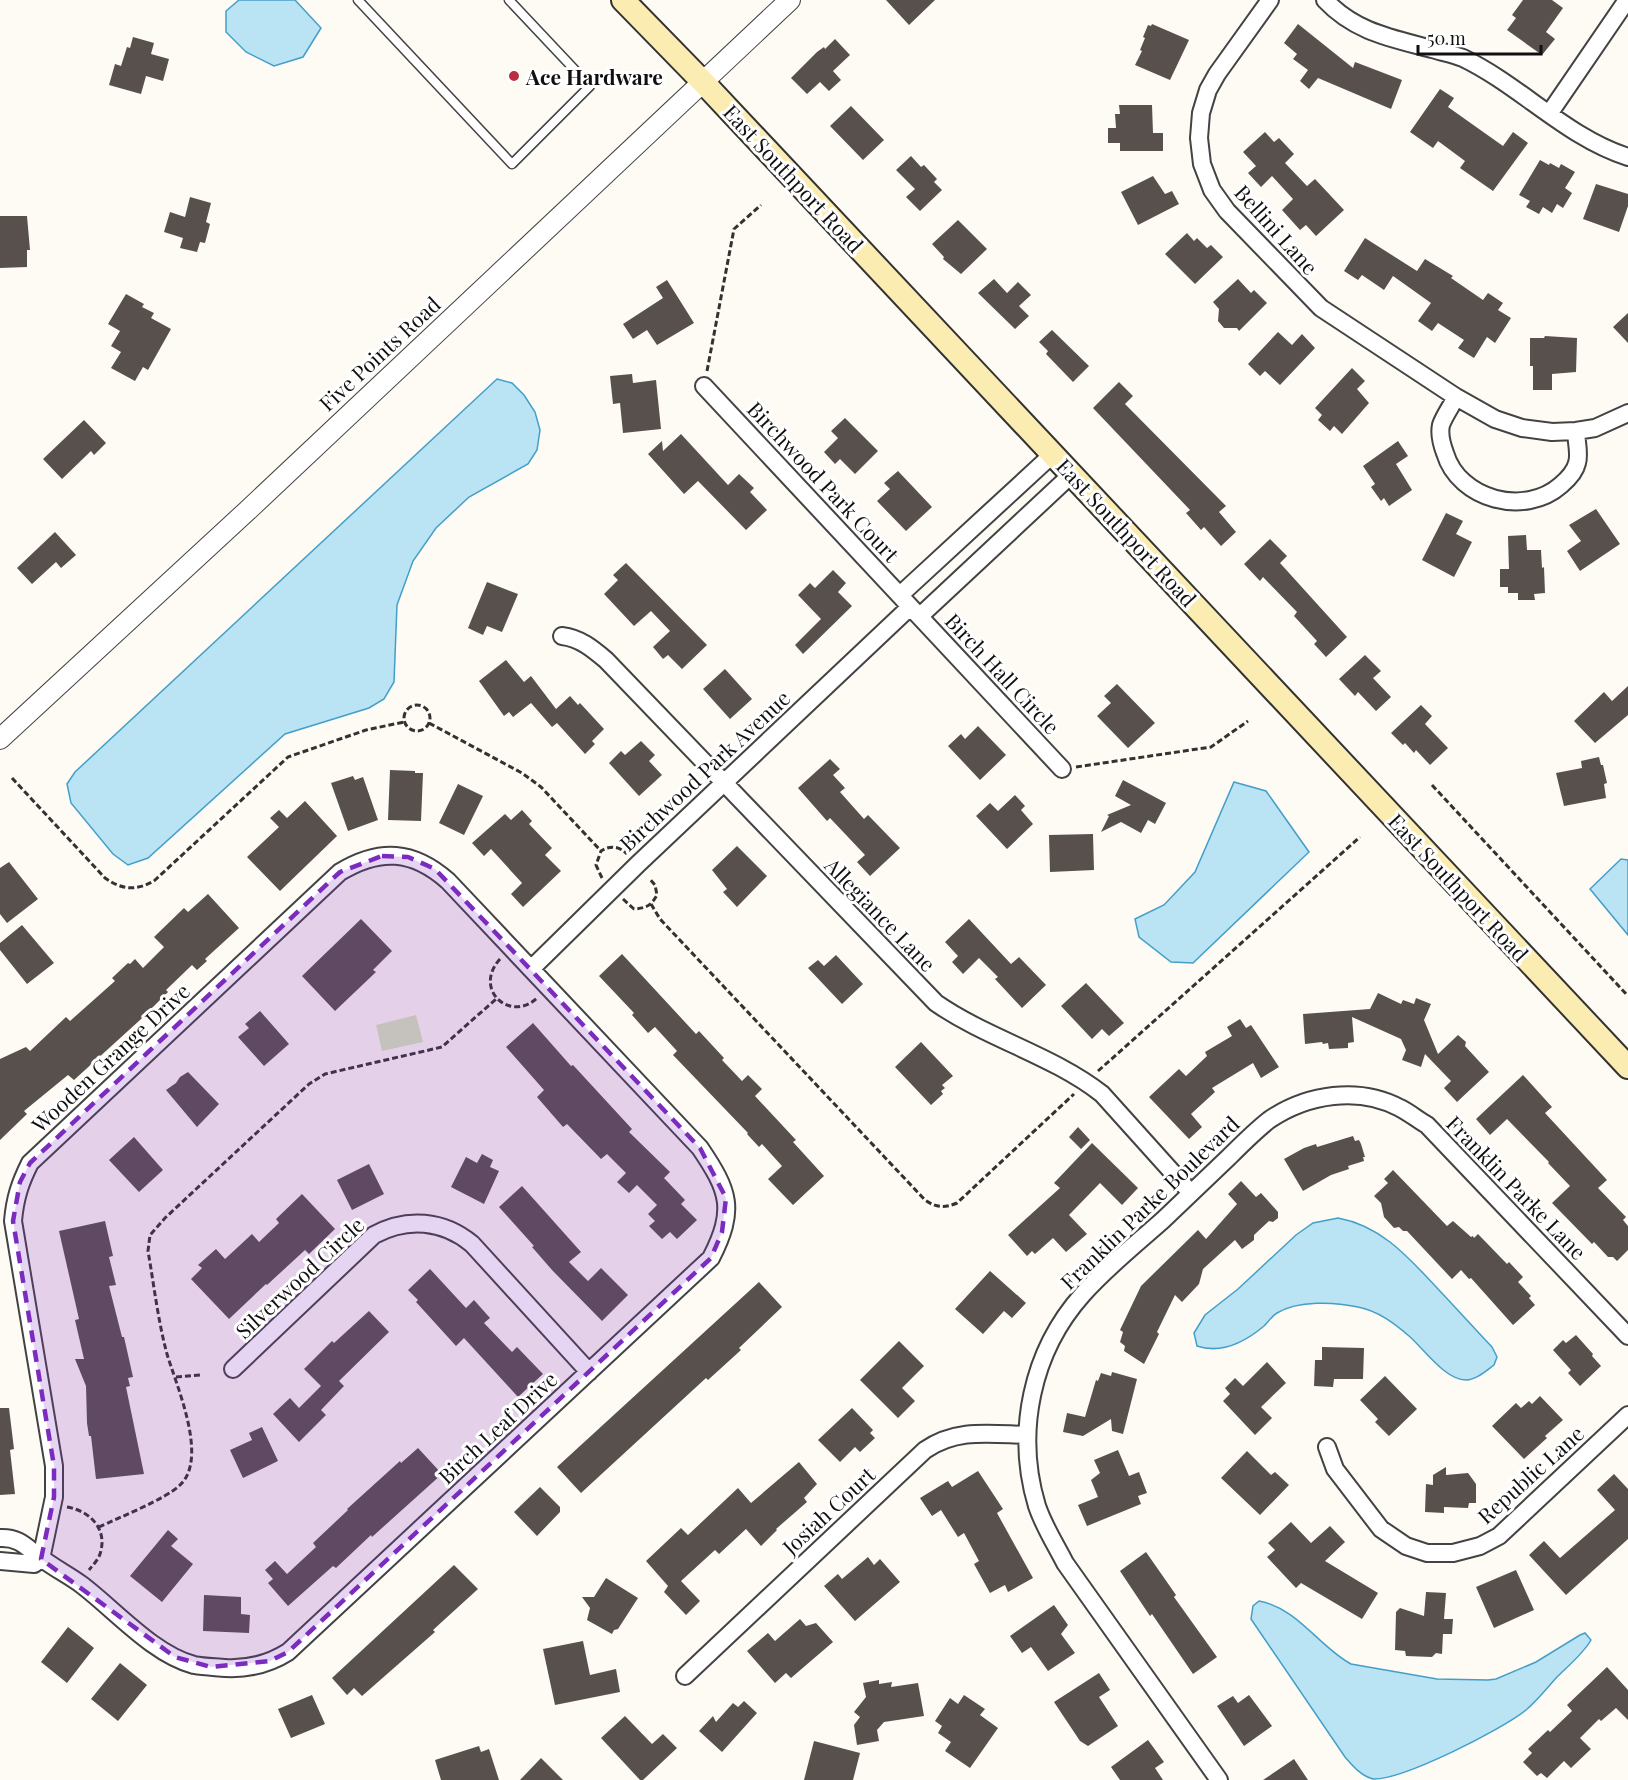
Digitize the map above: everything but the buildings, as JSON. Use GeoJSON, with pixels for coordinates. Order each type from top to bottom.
{"type":"FeatureCollection","features":[{"type":"Feature","properties":{"kind":"main road","name":"East Southport Road"},"geometry":{"type":"LineString","coordinates":[[623,0],[703,81],[1628,1067]]}},
{"type":"Feature","properties":{"kind":"street","name":"Five Points Road"},"geometry":{"type":"LineString","coordinates":[[0,739],[247,511],[790,0]]}},
{"type":"Feature","properties":{"kind":"street","name":"Bellini Lane"},"geometry":{"type":"LineString","coordinates":[[1270,0],[1217,74],[1208,90],[1201,113],[1199,138],[1202,164],[1212,190],[1227,211],[1321,308],[1456,397],[1495,419],[1522,428],[1552,432],[1576,431],[1595,428],[1628,413]]}},
{"type":"Feature","properties":{"kind":"street"},"geometry":{"type":"LineString","coordinates":[[1325,0],[1350,21],[1369,31],[1461,57],[1582,135],[1628,157]]}},
{"type":"Feature","properties":{"kind":"street"},"geometry":{"type":"LineString","coordinates":[[1550,114],[1627,0]]}},
{"type":"Feature","properties":{"kind":"street","name":"Birchwood Park Court"},"geometry":{"type":"LineString","coordinates":[[704,386],[910,606]]}},
{"type":"Feature","properties":{"kind":"street"},"geometry":{"type":"LineString","coordinates":[[1456,397],[1441,426],[1446,459],[1456,474],[1471,488],[1499,501],[1518,502],[1537,499],[1554,491],[1569,478],[1578,463],[1576,431]]}},
{"type":"Feature","properties":{"kind":"street","name":"Birchwood Park Avenue"},"geometry":{"type":"LineString","coordinates":[[531,969],[723,782],[910,606],[1053,454]]}},
{"type":"Feature","properties":{"kind":"street","name":"Birchwood Park Avenue"},"geometry":{"type":"LineString","coordinates":[[910,606],[1072,474]]}},
{"type":"Feature","properties":{"kind":"street","name":"Birch Hall Circle"},"geometry":{"type":"LineString","coordinates":[[910,606],[1062,769]]}},
{"type":"Feature","properties":{"kind":"street","name":"Allegiance Lane"},"geometry":{"type":"LineString","coordinates":[[562,636],[590,646],[606,660],[936,1003],[952,1015],[1053,1063],[1093,1086],[1191,1193]]}},
{"type":"Feature","properties":{"kind":"street","name":"Wooden Grange Drive"},"geometry":{"type":"LineString","coordinates":[[38,1561],[54,1497],[54,1466],[13,1221],[15,1199],[20,1182],[30,1163],[340,872],[363,859],[395,855],[418,860],[435,869],[531,969]]}},
{"type":"Feature","properties":{"kind":"street","name":"Birch Leaf Drive"},"geometry":{"type":"LineString","coordinates":[[0,1538],[27,1545],[38,1561],[81,1584],[156,1646],[175,1657],[211,1667],[247,1667],[270,1661],[288,1652],[711,1258],[722,1232],[726,1215],[726,1198],[722,1184],[700,1148],[531,969]]}},
{"type":"Feature","properties":{"kind":"street","name":"Franklin Parke Boulevard"},"geometry":{"type":"LineString","coordinates":[[1219,1780],[1052,1542],[1031,1486],[1027,1435],[1028,1412],[1035,1382],[1048,1347],[1063,1320],[1090,1287],[1259,1128],[1275,1116],[1294,1105],[1313,1099],[1357,1096]]}},
{"type":"Feature","properties":{"kind":"street","name":"Franklin Parke Lane"},"geometry":{"type":"LineString","coordinates":[[1357,1096],[1399,1107],[1427,1125],[1628,1336]]}},
{"type":"Feature","properties":{"kind":"street","name":"Silverwood Circle"},"geometry":{"type":"LineString","coordinates":[[232,1369],[374,1235],[387,1228],[415,1222],[431,1223],[461,1235],[472,1244],[589,1372]]}},
{"type":"Feature","properties":{"kind":"street","name":"Republic Lane"},"geometry":{"type":"LineString","coordinates":[[1327,1447],[1335,1469],[1384,1532],[1414,1549],[1427,1553],[1453,1553],[1480,1546],[1504,1532],[1628,1415]]}},
{"type":"Feature","properties":{"kind":"street","name":"Josiah Court"},"geometry":{"type":"LineString","coordinates":[[685,1676],[925,1450],[941,1440],[959,1434],[1027,1435]]}},
{"type":"Feature","properties":{"kind":"street","name":"Birch Leaf Drive"},"geometry":{"type":"LineString","coordinates":[[0,1561],[38,1561]]}},
{"type":"Feature","properties":{"kind":"lane"},"geometry":{"type":"LineString","coordinates":[[358,0],[512,164],[590,86],[509,0]]}},
{"type":"Feature","properties":{"kind":"path"},"geometry":{"type":"LineString","coordinates":[[704,386],[734,229],[761,204]]}},
{"type":"Feature","properties":{"kind":"path"},"geometry":{"type":"LineString","coordinates":[[416,705],[427,711],[429,723],[423,730],[415,731],[407,728],[404,722],[406,712],[416,705]]}},
{"type":"Feature","properties":{"kind":"path"},"geometry":{"type":"LineString","coordinates":[[1062,769],[1211,747],[1248,721]]}},
{"type":"Feature","properties":{"kind":"path"},"geometry":{"type":"LineString","coordinates":[[12,778],[105,878],[122,888],[136,889],[154,881],[288,757],[366,730],[404,722]]}},
{"type":"Feature","properties":{"kind":"path"},"geometry":{"type":"LineString","coordinates":[[429,723],[522,773],[541,787],[601,851]]}},
{"type":"Feature","properties":{"kind":"path"},"geometry":{"type":"LineString","coordinates":[[1432,785],[1628,996]]}},
{"type":"Feature","properties":{"kind":"path"},"geometry":{"type":"LineString","coordinates":[[601,851],[613,847],[622,849],[627,854]]}},
{"type":"Feature","properties":{"kind":"path"},"geometry":{"type":"LineString","coordinates":[[601,851],[596,865],[600,875],[606,881]]}},
{"type":"Feature","properties":{"kind":"path"},"geometry":{"type":"LineString","coordinates":[[622,897],[634,909],[645,908],[651,904],[657,895],[655,885],[650,878]]}},
{"type":"Feature","properties":{"kind":"path"},"geometry":{"type":"LineString","coordinates":[[504,955],[493,967],[492,972],[492,993],[496,999],[513,1007],[532,1003],[540,995]]}},
{"type":"Feature","properties":{"kind":"path"},"geometry":{"type":"LineString","coordinates":[[99,1527],[170,1493],[182,1484],[188,1472],[191,1450],[190,1425],[168,1355],[148,1251],[150,1235],[165,1218],[309,1084],[325,1074],[442,1047],[496,999]]}},
{"type":"Feature","properties":{"kind":"path"},"geometry":{"type":"LineString","coordinates":[[176,1377],[201,1375]]}},
{"type":"Feature","properties":{"kind":"path"},"geometry":{"type":"LineString","coordinates":[[68,1507],[82,1510],[90,1515],[99,1527],[102,1542],[100,1556],[87,1574]]}},
{"type":"Feature","properties":{"kind":"highlighted area"},"geometry":{"type":"Polygon","coordinates":[[[382,856],[408,857],[435,869],[700,1148],[726,1198],[722,1232],[711,1258],[288,1652],[270,1661],[211,1667],[175,1657],[41,1559],[54,1497],[54,1466],[13,1221],[20,1182],[30,1163],[340,872],[382,856]]]}},
{"type":"Feature","properties":{"kind":"green space"},"geometry":{"type":"Polygon","coordinates":[[[416,1015],[423,1042],[382,1051],[376,1025],[416,1015]]]}},
{"type":"Feature","properties":{"kind":"water"},"geometry":{"type":"Polygon","coordinates":[[[239,0],[295,0],[321,28],[303,57],[274,66],[246,52],[226,32],[226,11],[239,0]]]}},
{"type":"Feature","properties":{"kind":"water"},"geometry":{"type":"Polygon","coordinates":[[[497,379],[512,383],[524,395],[535,412],[540,430],[537,450],[528,464],[469,497],[436,528],[413,561],[397,605],[394,682],[384,699],[369,708],[285,734],[148,858],[128,865],[113,854],[71,803],[67,784],[75,772],[497,379]]]}},
{"type":"Feature","properties":{"kind":"water"},"geometry":{"type":"Polygon","coordinates":[[[1234,782],[1266,791],[1309,852],[1193,963],[1171,962],[1139,937],[1135,919],[1164,905],[1195,872],[1234,782]]]}},
{"type":"Feature","properties":{"kind":"water"},"geometry":{"type":"Polygon","coordinates":[[[1621,859],[1628,860],[1628,935],[1590,889],[1621,859]]]}},
{"type":"Feature","properties":{"kind":"water"},"geometry":{"type":"Polygon","coordinates":[[[1338,1218],[1368,1228],[1405,1255],[1492,1347],[1497,1357],[1494,1365],[1481,1375],[1466,1380],[1458,1379],[1443,1370],[1409,1336],[1385,1318],[1365,1309],[1328,1303],[1306,1304],[1286,1309],[1275,1314],[1257,1332],[1232,1345],[1215,1348],[1197,1346],[1194,1333],[1205,1315],[1238,1289],[1296,1235],[1313,1223],[1338,1218]]]}},
{"type":"Feature","properties":{"kind":"water"},"geometry":{"type":"Polygon","coordinates":[[[1259,1601],[1285,1611],[1339,1657],[1351,1664],[1437,1679],[1496,1679],[1536,1662],[1580,1635],[1585,1633],[1591,1640],[1580,1655],[1534,1703],[1513,1719],[1475,1741],[1428,1763],[1387,1777],[1373,1779],[1361,1773],[1345,1757],[1251,1619],[1253,1606],[1259,1601]]]}},
{"type":"Feature","properties":{"kind":"place","name":"Ace Hardware"},"geometry":{"type":"Point","coordinates":[514,76]}}]}
